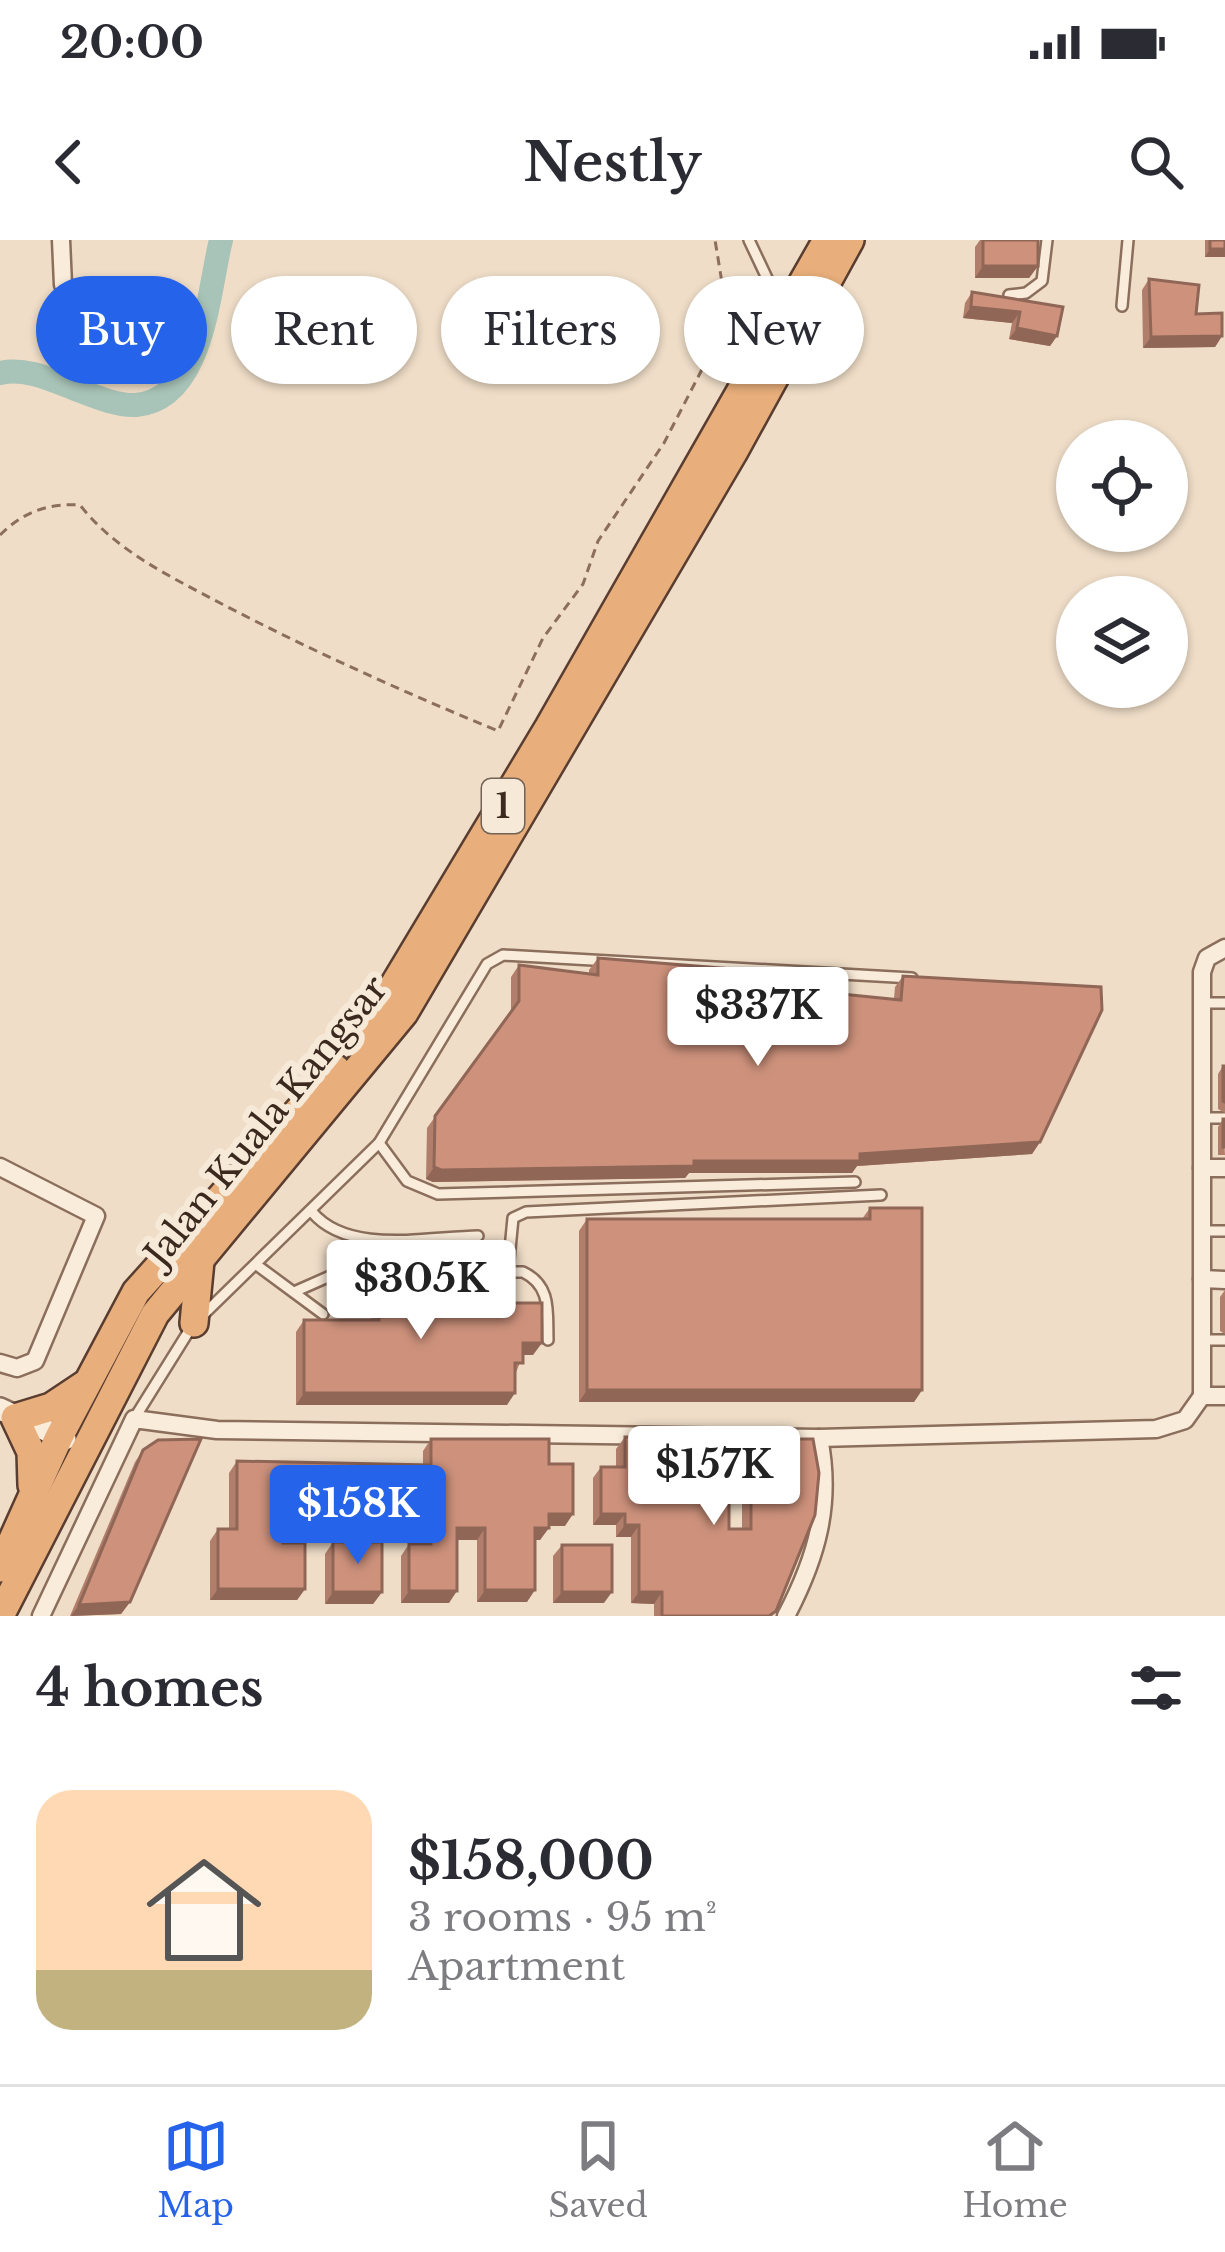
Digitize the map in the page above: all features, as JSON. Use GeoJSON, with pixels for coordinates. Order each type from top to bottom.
{"type":"FeatureCollection","features":[{"type":"Feature","properties":{"kind":"highway","name":"Jalan Kuala Kangsar"},"geometry":{"type":"LineString","coordinates":[[806,276],[827,240]]}},
{"type":"Feature","properties":{"kind":"highway","name":"Jalan Kuala Kangsar"},"geometry":{"type":"LineString","coordinates":[[100,1384],[404,1013],[698,513],[850,240]]}},
{"type":"Feature","properties":{"kind":"highway","name":"Jalan Kuala Kangsar"},"geometry":{"type":"LineString","coordinates":[[6,1578],[100,1384],[136,1292],[161,1259],[267,1153],[380,1016],[744,384]]}},
{"type":"Feature","properties":{"kind":"highway"},"geometry":{"type":"LineString","coordinates":[[194,1323],[200,1261]]}},
{"type":"Feature","properties":{"kind":"highway"},"geometry":{"type":"LineString","coordinates":[[32,1497],[31,1451],[8,1414],[51,1407],[100,1384]]}},
{"type":"Feature","properties":{"kind":"highway"},"geometry":{"type":"LineString","coordinates":[[6,1578],[14,1573],[53,1488],[62,1438],[100,1384]]}},
{"type":"Feature","properties":{"kind":"highway","name":"Jalan Kuala Kangsar"},"geometry":{"type":"LineString","coordinates":[[0,1616],[6,1578],[32,1497],[62,1438]]}},
{"type":"Feature","properties":{"kind":"street"},"geometry":{"type":"LineString","coordinates":[[62,240],[63,276]]}},
{"type":"Feature","properties":{"kind":"street"},"geometry":{"type":"LineString","coordinates":[[41,1616],[134,1419],[194,1430],[819,1438],[1156,1429],[1185,1420],[1202,1396],[1202,972],[1207,958],[1225,948]]}},
{"type":"Feature","properties":{"kind":"street"},"geometry":{"type":"LineString","coordinates":[[1202,1059],[1225,1059]]}},
{"type":"Feature","properties":{"kind":"street"},"geometry":{"type":"LineString","coordinates":[[0,1166],[92,1209],[96,1222],[35,1361],[16,1368],[0,1363]]}},
{"type":"Feature","properties":{"kind":"street"},"geometry":{"type":"LineString","coordinates":[[1202,1168],[1225,1168]]}},
{"type":"Feature","properties":{"kind":"street"},"geometry":{"type":"LineString","coordinates":[[1202,1280],[1225,1280]]}},
{"type":"Feature","properties":{"kind":"street"},"geometry":{"type":"LineString","coordinates":[[1202,1396],[1225,1396]]}},
{"type":"Feature","properties":{"kind":"street"},"geometry":{"type":"LineString","coordinates":[[8,1414],[62,1438]]}},
{"type":"Feature","properties":{"kind":"street"},"geometry":{"type":"LineString","coordinates":[[786,1616],[820,1534],[826,1487],[819,1438]]}},
{"type":"Feature","properties":{"kind":"lane"},"geometry":{"type":"LineString","coordinates":[[749,240],[766,276]]}},
{"type":"Feature","properties":{"kind":"lane"},"geometry":{"type":"LineString","coordinates":[[1009,295],[1026,293],[1042,281],[1048,240]]}},
{"type":"Feature","properties":{"kind":"lane"},"geometry":{"type":"LineString","coordinates":[[1122,306],[1128,240]]}},
{"type":"Feature","properties":{"kind":"lane"},"geometry":{"type":"LineString","coordinates":[[134,1419],[194,1323],[258,1266],[379,1143],[487,964],[503,955],[923,978]]}},
{"type":"Feature","properties":{"kind":"lane"},"geometry":{"type":"LineString","coordinates":[[1202,1003],[1225,1003]]}},
{"type":"Feature","properties":{"kind":"lane"},"geometry":{"type":"LineString","coordinates":[[1202,1118],[1225,1118]]}},
{"type":"Feature","properties":{"kind":"lane"},"geometry":{"type":"LineString","coordinates":[[379,1143],[407,1181],[438,1195],[855,1182]]}},
{"type":"Feature","properties":{"kind":"lane"},"geometry":{"type":"LineString","coordinates":[[508,1270],[508,1232],[513,1218],[526,1212],[881,1196]]}},
{"type":"Feature","properties":{"kind":"lane"},"geometry":{"type":"LineString","coordinates":[[312,1212],[337,1235],[357,1238],[478,1236]]}},
{"type":"Feature","properties":{"kind":"lane"},"geometry":{"type":"LineString","coordinates":[[1202,1231],[1225,1231]]}},
{"type":"Feature","properties":{"kind":"lane"},"geometry":{"type":"LineString","coordinates":[[258,1266],[323,1314]]}},
{"type":"Feature","properties":{"kind":"lane"},"geometry":{"type":"LineString","coordinates":[[294,1292],[337,1273],[508,1270],[536,1279],[546,1294],[548,1340]]}},
{"type":"Feature","properties":{"kind":"lane"},"geometry":{"type":"LineString","coordinates":[[1202,1340],[1225,1340]]}},
{"type":"Feature","properties":{"kind":"path"},"geometry":{"type":"LineString","coordinates":[[0,535],[26,514],[56,504],[80,505],[124,547],[192,588],[332,662],[498,730],[543,638],[583,584],[598,541],[664,443],[728,319],[716,240]]}},
{"type":"Feature","properties":{"kind":"building"},"geometry":{"type":"Polygon","coordinates":[[[983,240],[1038,240],[1038,266],[983,266],[983,240]]]}},
{"type":"Feature","properties":{"kind":"building"},"geometry":{"type":"Polygon","coordinates":[[[1210,240],[1225,240],[1225,249],[1210,249],[1210,240]]]}},
{"type":"Feature","properties":{"kind":"building"},"geometry":{"type":"Polygon","coordinates":[[[1149,279],[1199,285],[1196,314],[1222,313],[1222,336],[1151,337],[1149,279]]]}},
{"type":"Feature","properties":{"kind":"building"},"geometry":{"type":"Polygon","coordinates":[[[972,292],[1063,307],[1057,336],[1017,328],[1020,312],[971,307],[972,292]]]}},
{"type":"Feature","properties":{"kind":"building"},"geometry":{"type":"Polygon","coordinates":[[[598,958],[793,974],[792,989],[901,1000],[903,976],[1101,987],[1102,1010],[1040,1142],[860,1154],[860,1161],[434,1167],[435,1116],[519,1001],[519,965],[598,975],[598,958]]]}},
{"type":"Feature","properties":{"kind":"building"},"geometry":{"type":"Polygon","coordinates":[[[870,1208],[922,1208],[922,1390],[587,1390],[587,1219],[870,1219],[870,1208]]]}},
{"type":"Feature","properties":{"kind":"building"},"geometry":{"type":"Polygon","coordinates":[[[379,1272],[459,1272],[459,1303],[542,1303],[542,1343],[523,1343],[523,1363],[515,1363],[515,1393],[304,1393],[304,1320],[379,1320],[379,1272]]]}},
{"type":"Feature","properties":{"kind":"building"},"geometry":{"type":"Polygon","coordinates":[[[625,1437],[660,1437],[660,1466],[729,1466],[729,1529],[751,1529],[751,1464],[781,1464],[781,1439],[813,1439],[819,1473],[815,1515],[776,1611],[769,1616],[662,1616],[662,1592],[639,1592],[639,1525],[625,1525],[625,1514],[601,1514],[601,1467],[625,1467],[625,1437]]]}},
{"type":"Feature","properties":{"kind":"building"},"geometry":{"type":"Polygon","coordinates":[[[201,1439],[130,1602],[79,1605],[143,1450],[158,1440],[201,1439]]]}},
{"type":"Feature","properties":{"kind":"building"},"geometry":{"type":"Polygon","coordinates":[[[431,1439],[549,1439],[549,1464],[573,1464],[573,1514],[549,1514],[549,1528],[535,1528],[535,1590],[485,1590],[485,1528],[457,1528],[457,1591],[409,1591],[409,1544],[431,1544],[431,1508],[283,1513],[283,1543],[305,1543],[305,1589],[218,1589],[218,1529],[237,1529],[237,1461],[431,1465],[431,1439]]]}},
{"type":"Feature","properties":{"kind":"building"},"geometry":{"type":"Polygon","coordinates":[[[333,1542],[382,1542],[382,1592],[333,1592],[333,1542]]]}},
{"type":"Feature","properties":{"kind":"building"},"geometry":{"type":"Polygon","coordinates":[[[562,1545],[612,1545],[612,1592],[562,1592],[562,1545]]]}},
{"type":"Feature","properties":{"kind":"waterway"},"geometry":{"type":"LineString","coordinates":[[0,373],[37,375],[120,404],[159,398],[176,384],[199,339],[221,240]]}}]}
